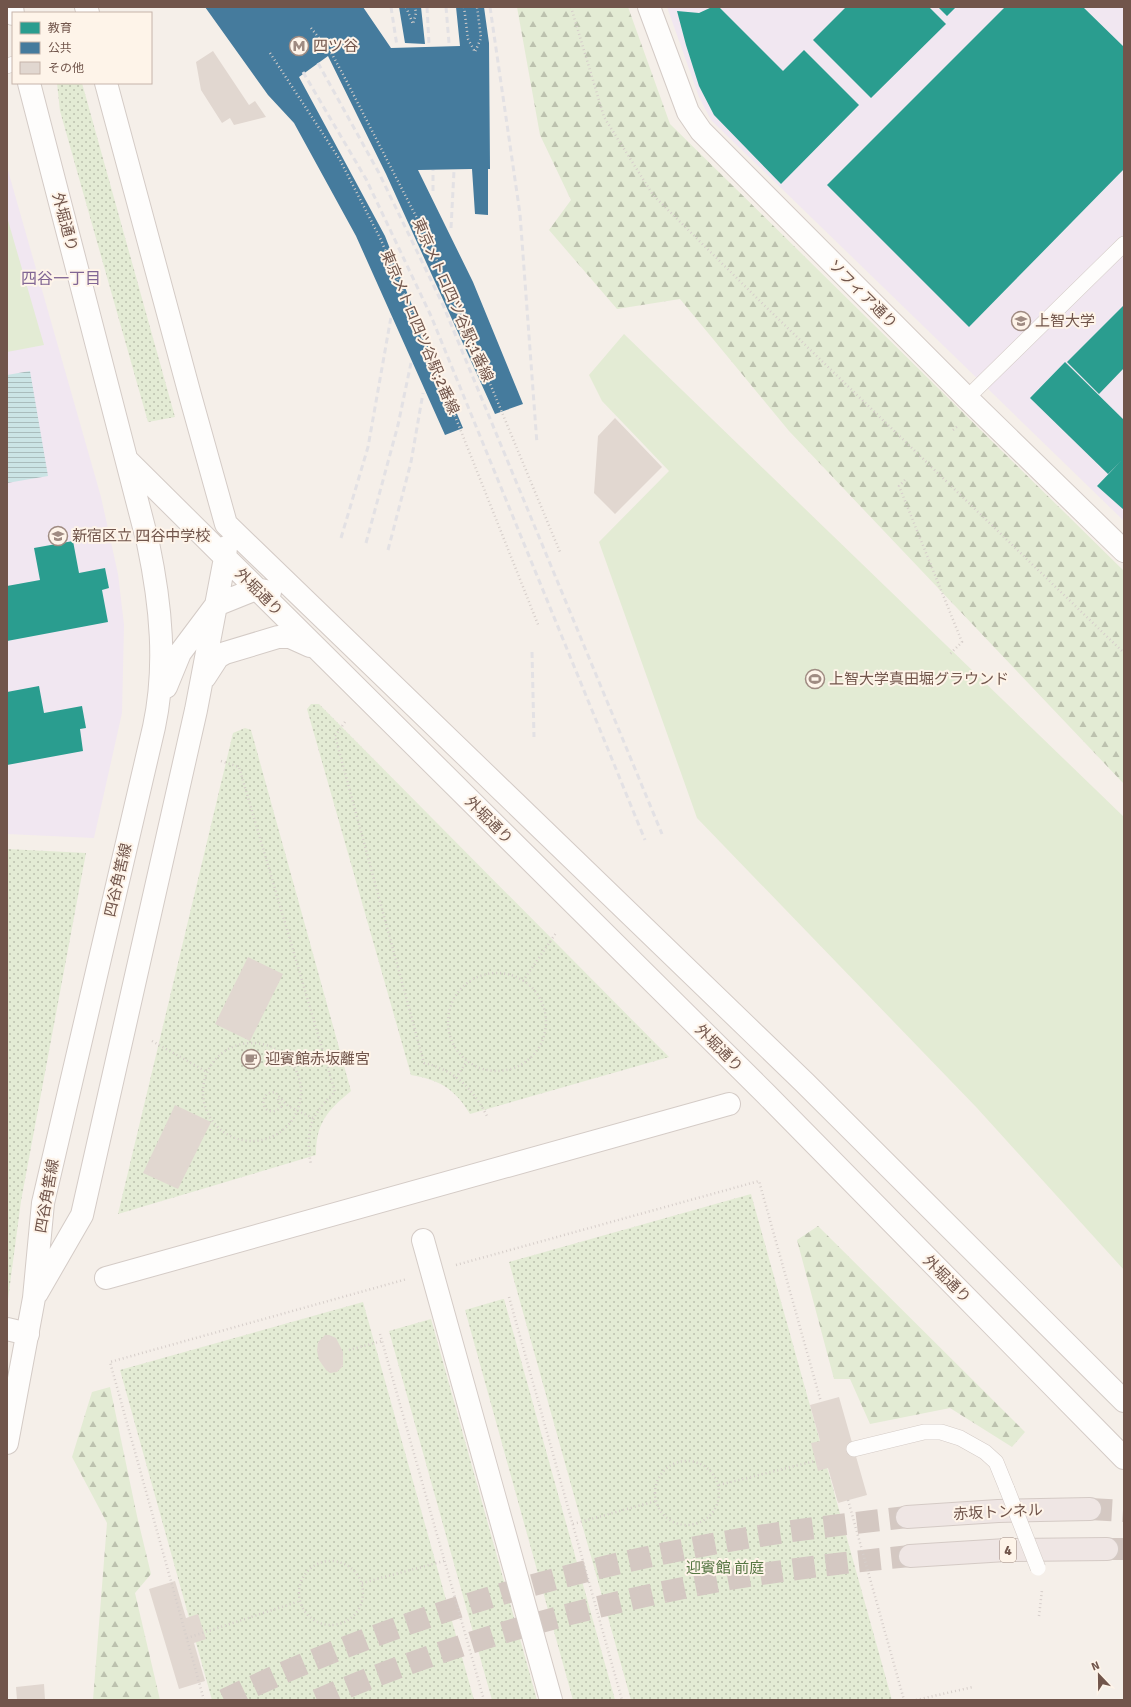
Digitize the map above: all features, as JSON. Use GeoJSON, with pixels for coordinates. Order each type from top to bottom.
{"type":"FeatureCollection","features":[{"type":"Feature","properties":{"kind":"highway","name":"赤坂トンネル"},"geometry":{"type":"LineString","coordinates":[[907,1517],[998,1511],[1090,1509]]}},
{"type":"Feature","properties":{"kind":"highway","name":"4"},"geometry":{"type":"LineString","coordinates":[[910,1556],[1006,1550],[1107,1548]]}},
{"type":"Feature","properties":{"kind":"main road","name":"ソフィア通り"},"geometry":{"type":"LineString","coordinates":[[649,7],[688,112],[701,131],[967,398],[1124,551]]}},
{"type":"Feature","properties":{"kind":"main road","name":"外堀通り"},"geometry":{"type":"LineString","coordinates":[[29,84],[128,461],[766,1094],[1124,1458]]}},
{"type":"Feature","properties":{"kind":"main road","name":"外堀通り"},"geometry":{"type":"LineString","coordinates":[[106,84],[193,408],[226,524],[805,1083],[1124,1401]]}},
{"type":"Feature","properties":{"kind":"main road","name":"四谷角筈線"},"geometry":{"type":"LineString","coordinates":[[34,1298],[43,1203],[160,700],[162,655],[157,585],[128,461]]}},
{"type":"Feature","properties":{"kind":"main road","name":"四谷角筈線"},"geometry":{"type":"LineString","coordinates":[[7,1443],[17,1332],[34,1298],[82,1216],[201,682],[226,558],[226,524]]}},
{"type":"Feature","properties":{"kind":"main road"},"geometry":{"type":"LineString","coordinates":[[160,700],[180,653],[216,605],[256,589],[302,599]]}},
{"type":"Feature","properties":{"kind":"main road"},"geometry":{"type":"LineString","coordinates":[[201,682],[218,657],[225,653],[278,637],[290,637],[315,648]]}},
{"type":"Feature","properties":{"kind":"main road"},"geometry":{"type":"LineString","coordinates":[[106,1278],[729,1104]]}},
{"type":"Feature","properties":{"kind":"main road"},"geometry":{"type":"LineString","coordinates":[[423,1240],[551,1700]]}},
{"type":"Feature","properties":{"kind":"lane"},"geometry":{"type":"LineString","coordinates":[[967,398],[1124,244]]}},
{"type":"Feature","properties":{"kind":"lane"},"geometry":{"type":"LineString","coordinates":[[854,1449],[924,1432],[941,1432],[960,1438],[985,1452],[996,1462],[1038,1568]]}},
{"type":"Feature","properties":{"kind":"path"},"geometry":{"type":"LineString","coordinates":[[406,7],[412,24],[416,13],[416,7]]}},
{"type":"Feature","properties":{"kind":"path"},"geometry":{"type":"LineString","coordinates":[[464,7],[468,39],[475,52],[481,38],[477,7]]}},
{"type":"Feature","properties":{"kind":"path"},"geometry":{"type":"LineString","coordinates":[[571,7],[604,117],[653,195],[778,319],[1124,653]]}},
{"type":"Feature","properties":{"kind":"path","name":"東京メトロ四ツ谷駅;1番線"},"geometry":{"type":"LineString","coordinates":[[311,28],[332,54],[419,223],[459,309],[560,552]]}},
{"type":"Feature","properties":{"kind":"path","name":"東京メトロ四ツ谷駅;2番線"},"geometry":{"type":"LineString","coordinates":[[270,53],[340,160],[380,240],[451,406],[539,627]]}},
{"type":"Feature","properties":{"kind":"path"},"geometry":{"type":"LineString","coordinates":[[905,480],[899,486],[962,642],[950,654]]}},
{"type":"Feature","properties":{"kind":"path"},"geometry":{"type":"LineString","coordinates":[[345,722],[335,736],[424,1063],[440,1067],[456,1078],[479,1100],[487,1116]]}},
{"type":"Feature","properties":{"kind":"path"},"geometry":{"type":"LineString","coordinates":[[221,761],[239,767],[335,1092],[321,1106],[313,1118],[307,1146],[311,1165]]}},
{"type":"Feature","properties":{"kind":"path"},"geometry":{"type":"LineString","coordinates":[[523,981],[556,933]]}},
{"type":"Feature","properties":{"kind":"path"},"geometry":{"type":"LineString","coordinates":[[497,973],[512,975],[523,981],[537,993],[543,1004],[546,1016],[546,1029],[536,1052],[527,1061],[504,1071],[478,1067],[467,1061],[457,1050],[450,1036],[448,1021],[451,1006],[458,993],[469,982],[482,975],[497,973]]}},
{"type":"Feature","properties":{"kind":"path"},"geometry":{"type":"LineString","coordinates":[[152,1042],[207,1072]]}},
{"type":"Feature","properties":{"kind":"path"},"geometry":{"type":"LineString","coordinates":[[246,1043],[259,1044],[272,1048],[282,1054],[291,1063],[297,1074],[300,1086],[297,1111],[290,1123],[279,1133],[266,1139],[252,1141],[232,1136],[215,1125],[207,1113],[203,1099],[203,1092],[207,1072],[214,1061],[223,1052],[234,1046],[246,1043]]}},
{"type":"Feature","properties":{"kind":"path"},"geometry":{"type":"LineString","coordinates":[[456,1078],[467,1061]]}},
{"type":"Feature","properties":{"kind":"path"},"geometry":{"type":"LineString","coordinates":[[278,1100],[281,1107],[279,1110],[274,1112],[267,1111],[264,1107],[263,1100],[265,1095],[272,1091],[278,1094],[288,1106],[313,1118]]}},
{"type":"Feature","properties":{"kind":"path"},"geometry":{"type":"LineString","coordinates":[[204,1700],[110,1362],[759,1181],[821,1402]]}},
{"type":"Feature","properties":{"kind":"path"},"geometry":{"type":"LineString","coordinates":[[509,1297],[622,1700]]}},
{"type":"Feature","properties":{"kind":"path"},"geometry":{"type":"LineString","coordinates":[[380,1334],[484,1700]]}},
{"type":"Feature","properties":{"kind":"path"},"geometry":{"type":"LineString","coordinates":[[349,1350],[382,1341]]}},
{"type":"Feature","properties":{"kind":"path"},"geometry":{"type":"LineString","coordinates":[[685,1460],[694,1461],[704,1465],[712,1471],[719,1485],[717,1505],[712,1513],[704,1520],[692,1525],[682,1525],[672,1522],[664,1516],[654,1496],[658,1480],[665,1468],[672,1463],[685,1460]]}},
{"type":"Feature","properties":{"kind":"path"},"geometry":{"type":"LineString","coordinates":[[719,1485],[816,1460]]}},
{"type":"Feature","properties":{"kind":"path"},"geometry":{"type":"LineString","coordinates":[[848,1500],[904,1700]]}},
{"type":"Feature","properties":{"kind":"path"},"geometry":{"type":"LineString","coordinates":[[573,1524],[656,1501]]}},
{"type":"Feature","properties":{"kind":"path"},"geometry":{"type":"LineString","coordinates":[[330,1560],[339,1561],[349,1565],[356,1572],[362,1583],[364,1596],[362,1606],[348,1621],[336,1625],[326,1625],[317,1622],[308,1616],[302,1607],[300,1601],[300,1585],[304,1575],[317,1564],[330,1560]]}},
{"type":"Feature","properties":{"kind":"path"},"geometry":{"type":"LineString","coordinates":[[362,1583],[444,1560]]}},
{"type":"Feature","properties":{"kind":"path"},"geometry":{"type":"LineString","coordinates":[[187,1638],[300,1601]]}},
{"type":"Feature","properties":{"kind":"path"},"geometry":{"type":"LineString","coordinates":[[916,1700],[973,1687]]}},
{"type":"Feature","properties":{"kind":"shaded area","name":"上智大学"},"geometry":{"type":"Polygon","coordinates":[[[667,7],[1124,7],[1124,521],[711,120],[699,97],[667,7]]]}},
{"type":"Feature","properties":{"kind":"shaded area","name":"新宿区立 四谷中学校"},"geometry":{"type":"Polygon","coordinates":[[[7,167],[101,497],[118,574],[124,625],[122,713],[94,838],[7,834],[7,167]]]}},
{"type":"Feature","properties":{"kind":"green space"},"geometry":{"type":"Polygon","coordinates":[[[517,7],[628,7],[670,124],[1124,571],[1124,784],[789,431],[680,299],[617,309],[549,230],[571,200],[540,135],[517,7]]]}},
{"type":"Feature","properties":{"kind":"green space"},"geometry":{"type":"Polygon","coordinates":[[[57,84],[82,84],[175,417],[148,422],[60,111],[57,84]]]}},
{"type":"Feature","properties":{"kind":"green space"},"geometry":{"type":"Polygon","coordinates":[[[7,217],[44,345],[7,352],[7,217]]]}},
{"type":"Feature","properties":{"kind":"green space","name":"上智大学真田堀グラウンド"},"geometry":{"type":"Polygon","coordinates":[[[624,334],[1124,817],[1124,1270],[977,1108],[697,818],[599,542],[669,471],[602,401],[589,375],[624,334]]]}},
{"type":"Feature","properties":{"kind":"green space"},"geometry":{"type":"Polygon","coordinates":[[[311,704],[319,704],[669,1057],[470,1114],[459,1098],[446,1087],[430,1080],[411,1075],[307,709],[311,704]]]}},
{"type":"Feature","properties":{"kind":"green space"},"geometry":{"type":"Polygon","coordinates":[[[245,728],[251,730],[351,1091],[335,1105],[324,1118],[318,1134],[316,1155],[118,1214],[233,733],[245,728]]]}},
{"type":"Feature","properties":{"kind":"green space"},"geometry":{"type":"Polygon","coordinates":[[[7,849],[86,853],[21,1201],[7,1307],[7,849]]]}},
{"type":"Feature","properties":{"kind":"green space","name":"迎賓館 前庭"},"geometry":{"type":"Polygon","coordinates":[[[751,1194],[892,1700],[631,1700],[509,1262],[751,1194]]]}},
{"type":"Feature","properties":{"kind":"green space"},"geometry":{"type":"Polygon","coordinates":[[[818,1226],[1025,1432],[1012,1447],[950,1408],[870,1424],[850,1379],[834,1379],[797,1240],[818,1226]]]}},
{"type":"Feature","properties":{"kind":"green space"},"geometry":{"type":"Polygon","coordinates":[[[504,1299],[615,1700],[573,1700],[465,1310],[504,1299]]]}},
{"type":"Feature","properties":{"kind":"green space"},"geometry":{"type":"Polygon","coordinates":[[[363,1302],[474,1700],[212,1700],[120,1370],[363,1302]]]}},
{"type":"Feature","properties":{"kind":"green space"},"geometry":{"type":"Polygon","coordinates":[[[431,1319],[537,1700],[492,1700],[389,1331],[431,1319]]]}},
{"type":"Feature","properties":{"kind":"green space"},"geometry":{"type":"Polygon","coordinates":[[[110,1387],[137,1516],[151,1574],[135,1593],[160,1700],[93,1700],[107,1523],[72,1457],[92,1392],[110,1387]]]}},
{"type":"Feature","properties":{"kind":"water"},"geometry":{"type":"Polygon","coordinates":[[[30,371],[48,476],[7,483],[7,375],[30,371]]]}},
{"type":"Feature","properties":{"kind":"building: 教育"},"geometry":{"type":"Polygon","coordinates":[[[712,7],[719,7],[783,71],[804,50],[859,105],[781,184],[714,115],[699,86],[677,11],[699,13],[712,7]]]}},
{"type":"Feature","properties":{"kind":"building: 教育"},"geometry":{"type":"Polygon","coordinates":[[[846,7],[929,7],[946,24],[871,98],[813,40],[846,7]]]}},
{"type":"Feature","properties":{"kind":"building: 教育"},"geometry":{"type":"Polygon","coordinates":[[[938,7],[956,7],[947,16],[938,7]]]}},
{"type":"Feature","properties":{"kind":"building: 教育"},"geometry":{"type":"Polygon","coordinates":[[[1005,7],[1083,7],[1124,47],[1124,169],[969,327],[827,185],[1005,7]]]}},
{"type":"Feature","properties":{"kind":"building: 教育"},"geometry":{"type":"Polygon","coordinates":[[[1124,305],[1124,368],[1099,394],[1067,362],[1124,305]]]}},
{"type":"Feature","properties":{"kind":"building: 教育"},"geometry":{"type":"Polygon","coordinates":[[[1065,362],[1124,420],[1124,510],[1097,486],[1122,460],[1108,474],[1030,398],[1065,362]]]}},
{"type":"Feature","properties":{"kind":"building: 教育"},"geometry":{"type":"Polygon","coordinates":[[[73,541],[79,573],[105,568],[109,588],[102,590],[108,622],[7,641],[7,586],[40,580],[34,548],[73,541]]]}},
{"type":"Feature","properties":{"kind":"building: 教育"},"geometry":{"type":"Polygon","coordinates":[[[39,686],[44,713],[82,706],[86,728],[80,729],[83,751],[7,765],[7,692],[39,686]]]}},
{"type":"Feature","properties":{"kind":"building: 公共","name":"四ツ谷"},"geometry":{"type":"Polygon","coordinates":[[[205,7],[363,7],[391,48],[460,46],[456,7],[484,7],[489,43],[490,169],[488,169],[488,215],[475,214],[472,169],[418,170],[473,282],[523,404],[495,414],[386,174],[328,56],[299,77],[385,236],[424,336],[463,428],[445,435],[356,236],[294,123],[268,95],[205,7]]]}},
{"type":"Feature","properties":{"kind":"building: 公共"},"geometry":{"type":"Polygon","coordinates":[[[399,7],[421,7],[425,44],[405,43],[399,7]]]}},
{"type":"Feature","properties":{"kind":"building: その他"},"geometry":{"type":"Polygon","coordinates":[[[213,51],[249,105],[255,101],[266,117],[234,125],[230,118],[222,123],[201,90],[196,62],[213,51]]]}},
{"type":"Feature","properties":{"kind":"building: その他"},"geometry":{"type":"Polygon","coordinates":[[[615,418],[662,467],[615,514],[594,493],[598,436],[615,418]]]}},
{"type":"Feature","properties":{"kind":"building: その他"},"geometry":{"type":"Polygon","coordinates":[[[248,957],[283,974],[250,1041],[215,1024],[248,957]]]}},
{"type":"Feature","properties":{"kind":"building: その他"},"geometry":{"type":"Polygon","coordinates":[[[175,1105],[211,1122],[178,1189],[143,1173],[175,1105]]]}},
{"type":"Feature","properties":{"kind":"building: その他"},"geometry":{"type":"Polygon","coordinates":[[[325,1335],[336,1338],[343,1352],[343,1366],[337,1372],[330,1373],[319,1360],[317,1351],[318,1342],[325,1335]]]}},
{"type":"Feature","properties":{"kind":"building: その他"},"geometry":{"type":"Polygon","coordinates":[[[839,1397],[867,1495],[838,1503],[828,1468],[818,1471],[811,1443],[820,1441],[810,1405],[839,1397]]]}},
{"type":"Feature","properties":{"kind":"building: その他"},"geometry":{"type":"Polygon","coordinates":[[[175,1581],[186,1618],[198,1614],[206,1639],[194,1643],[205,1681],[179,1689],[149,1589],[175,1581]]]}},
{"type":"Feature","properties":{"kind":"building: その他"},"geometry":{"type":"Polygon","coordinates":[[[44,1684],[45,1700],[17,1700],[16,1687],[44,1684]]]}},
{"type":"Feature","properties":{"kind":"tunnel"},"geometry":{"type":"LineString","coordinates":[[1090,1509],[1124,1511]]}},
{"type":"Feature","properties":{"kind":"tunnel"},"geometry":{"type":"LineString","coordinates":[[224,1700],[344,1648],[468,1604],[531,1586],[595,1569],[723,1542],[792,1531],[907,1517]]}},
{"type":"Feature","properties":{"kind":"tunnel"},"geometry":{"type":"LineString","coordinates":[[1107,1549],[1124,1549]]}},
{"type":"Feature","properties":{"kind":"tunnel"},"geometry":{"type":"LineString","coordinates":[[317,1700],[416,1661],[468,1644],[520,1628],[625,1601],[752,1575],[910,1556]]}},
{"type":"Feature","properties":{"kind":"railway"},"geometry":{"type":"LineString","coordinates":[[391,7],[397,46]]}},
{"type":"Feature","properties":{"kind":"railway"},"geometry":{"type":"LineString","coordinates":[[427,7],[429,44]]}},
{"type":"Feature","properties":{"kind":"railway"},"geometry":{"type":"LineString","coordinates":[[446,7],[449,43]]}},
{"type":"Feature","properties":{"kind":"railway"},"geometry":{"type":"LineString","coordinates":[[490,7],[520,214],[537,444]]}},
{"type":"Feature","properties":{"kind":"railway"},"geometry":{"type":"LineString","coordinates":[[318,63],[379,173],[443,305],[662,834]]}},
{"type":"Feature","properties":{"kind":"railway"},"geometry":{"type":"LineString","coordinates":[[303,72],[366,179],[431,316],[645,840]]}},
{"type":"Feature","properties":{"kind":"railway"},"geometry":{"type":"LineString","coordinates":[[433,170],[433,191]]}},
{"type":"Feature","properties":{"kind":"railway"},"geometry":{"type":"LineString","coordinates":[[451,228],[454,171]]}},
{"type":"Feature","properties":{"kind":"railway"},"geometry":{"type":"LineString","coordinates":[[341,538],[368,447],[391,317]]}},
{"type":"Feature","properties":{"kind":"railway"},"geometry":{"type":"LineString","coordinates":[[366,543],[398,425],[411,363]]}},
{"type":"Feature","properties":{"kind":"railway"},"geometry":{"type":"LineString","coordinates":[[388,550],[411,462],[423,393]]}},
{"type":"Feature","properties":{"kind":"railway"},"geometry":{"type":"LineString","coordinates":[[532,652],[534,737]]}},
{"type":"Feature","properties":{"kind":"place","name":"四ツ谷"},"geometry":{"type":"Point","coordinates":[299,46]}},
{"type":"Feature","properties":{"kind":"place","name":"上智大学"},"geometry":{"type":"Point","coordinates":[1021,321]}},
{"type":"Feature","properties":{"kind":"place","name":"新宿区立 四谷中学校"},"geometry":{"type":"Point","coordinates":[58,536]}},
{"type":"Feature","properties":{"kind":"place","name":"上智大学真田堀グラウンド"},"geometry":{"type":"Point","coordinates":[815,679]}},
{"type":"Feature","properties":{"kind":"place","name":"迎賓館赤坂離宮"},"geometry":{"type":"Point","coordinates":[251,1059]}},
{"type":"Feature","properties":{"kind":"district","name":"四谷一丁目"},"geometry":{"type":"Point","coordinates":[61,279]}}]}
